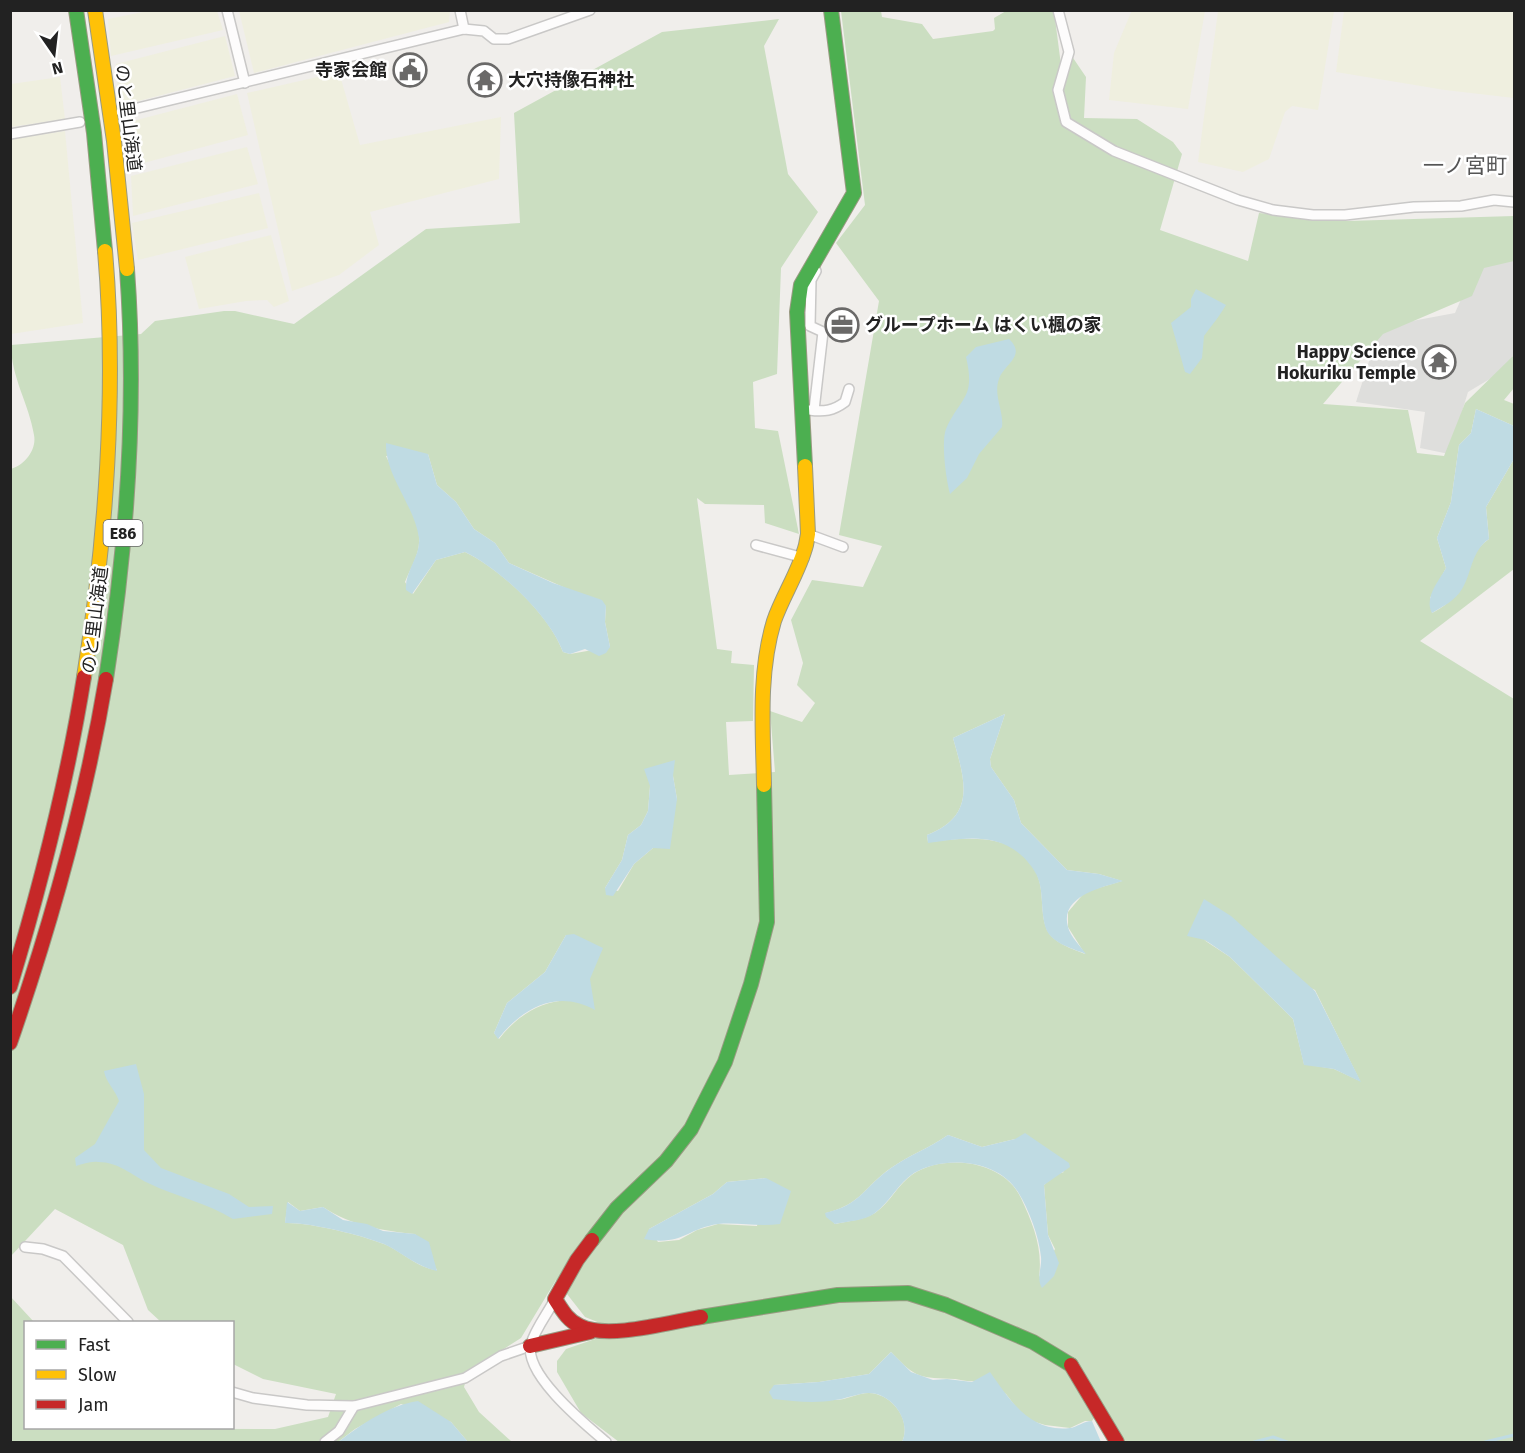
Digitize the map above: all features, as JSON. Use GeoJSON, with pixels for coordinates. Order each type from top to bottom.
{"type":"FeatureCollection","features":[{"type":"Feature","properties":{"kind":"main road","name":"のと里山海道"},"geometry":{"type":"LineString","coordinates":[[10,987],[35,907],[72,758],[89,657],[108,461],[108,273],[91,90],[76,10]]}},
{"type":"Feature","properties":{"kind":"main road","name":"のと里山海道"},"geometry":{"type":"LineString","coordinates":[[10,1043],[53,911],[91,761],[109,659],[129,463],[130,359],[126,272],[107,88],[95,10]]}},
{"type":"Feature","properties":{"kind":"main road"},"geometry":{"type":"LineString","coordinates":[[590,1332],[569,1321],[555,1299],[577,1260],[617,1208],[666,1161],[692,1129],[725,1062],[748,996],[768,922],[762,702],[764,674],[778,611],[804,558],[808,534],[807,409],[797,312],[801,285],[854,193],[831,10]]}},
{"type":"Feature","properties":{"kind":"main road"},"geometry":{"type":"LineString","coordinates":[[530,1346],[590,1332],[613,1331],[838,1295],[876,1292],[908,1293],[946,1305],[1033,1342],[1050,1350],[1074,1367],[1117,1443]]}},
{"type":"Feature","properties":{"kind":"street"},"geometry":{"type":"LineString","coordinates":[[227,10],[245,83]]}},
{"type":"Feature","properties":{"kind":"street"},"geometry":{"type":"LineString","coordinates":[[460,10],[464,29]]}},
{"type":"Feature","properties":{"kind":"street"},"geometry":{"type":"LineString","coordinates":[[121,112],[464,29],[484,31],[494,39],[508,39],[566,14],[590,10]]}},
{"type":"Feature","properties":{"kind":"street"},"geometry":{"type":"LineString","coordinates":[[1058,10],[1070,52],[1058,90],[1066,122],[1114,151],[1238,200],[1273,210],[1313,215],[1345,214],[1402,208],[1461,206],[1494,200],[1515,202]]}},
{"type":"Feature","properties":{"kind":"street"},"geometry":{"type":"LineString","coordinates":[[10,134],[80,122]]}},
{"type":"Feature","properties":{"kind":"street"},"geometry":{"type":"LineString","coordinates":[[823,246],[819,264],[811,280],[810,326],[823,332],[807,409],[836,409],[846,402],[849,389]]}},
{"type":"Feature","properties":{"kind":"street"},"geometry":{"type":"LineString","coordinates":[[808,534],[843,547]]}},
{"type":"Feature","properties":{"kind":"street"},"geometry":{"type":"LineString","coordinates":[[756,545],[804,558]]}},
{"type":"Feature","properties":{"kind":"street"},"geometry":{"type":"LineString","coordinates":[[25,1247],[43,1249],[63,1256],[126,1321]]}},
{"type":"Feature","properties":{"kind":"street"},"geometry":{"type":"LineString","coordinates":[[234,1393],[253,1398],[307,1406],[354,1406],[465,1378],[501,1356],[530,1346],[555,1299]]}},
{"type":"Feature","properties":{"kind":"street"},"geometry":{"type":"LineString","coordinates":[[530,1346],[535,1364],[553,1394],[606,1443]]}},
{"type":"Feature","properties":{"kind":"street"},"geometry":{"type":"LineString","coordinates":[[325,1443],[339,1431],[354,1406]]}},
{"type":"Feature","properties":{"kind":"shaded area","name":"Happy Science Hokuriku Temple"},"geometry":{"type":"Polygon","coordinates":[[[1514,260],[1514,354],[1503,371],[1468,392],[1449,454],[1420,448],[1425,412],[1356,402],[1380,327],[1455,313],[1476,265],[1514,260]]]}},
{"type":"Feature","properties":{"kind":"green space"},"geometry":{"type":"Polygon","coordinates":[[[153,10],[217,11],[223,30],[111,56],[108,19],[153,10]]]}},
{"type":"Feature","properties":{"kind":"green space"},"geometry":{"type":"Polygon","coordinates":[[[239,10],[450,11],[449,22],[254,73],[239,10]]]}},
{"type":"Feature","properties":{"kind":"green space"},"geometry":{"type":"Polygon","coordinates":[[[1132,10],[1205,11],[1188,109],[1109,100],[1114,53],[1132,10]]]}},
{"type":"Feature","properties":{"kind":"green space"},"geometry":{"type":"Polygon","coordinates":[[[841,11],[881,11],[882,17],[922,24],[933,39],[993,31],[995,29],[994,18],[1006,11],[1054,11],[1061,65],[1069,52],[1086,77],[1084,118],[1137,119],[1173,142],[1182,154],[1160,230],[1248,261],[1259,213],[1347,221],[1514,216],[1514,261],[1484,268],[1472,296],[1383,334],[1323,404],[1408,410],[1417,453],[1444,456],[1465,403],[1514,355],[1514,388],[1504,400],[1514,404],[1514,426],[1476,409],[1471,433],[1459,445],[1451,502],[1437,538],[1446,568],[1430,598],[1432,613],[1456,595],[1474,556],[1489,539],[1486,507],[1514,459],[1514,569],[1420,641],[1514,699],[1514,1442],[1123,1442],[1102,1406],[1092,1421],[1085,1421],[1070,1428],[1045,1425],[1032,1421],[1019,1411],[1006,1394],[979,1380],[926,1377],[907,1368],[891,1352],[869,1374],[819,1382],[774,1385],[833,1400],[864,1393],[886,1398],[893,1403],[902,1418],[904,1434],[902,1442],[619,1442],[581,1413],[557,1372],[557,1361],[566,1349],[601,1337],[605,1325],[585,1317],[556,1280],[521,1338],[468,1372],[464,1387],[479,1412],[512,1442],[468,1442],[451,1422],[401,1404],[355,1429],[338,1442],[11,1442],[10,1296],[33,1321],[24,1321],[24,1429],[275,1429],[328,1417],[336,1394],[263,1379],[234,1364],[234,1321],[160,1321],[148,1310],[123,1245],[55,1209],[11,1256],[10,469],[20,465],[28,457],[33,446],[34,435],[14,368],[11,345],[141,334],[155,321],[224,311],[235,311],[294,324],[426,229],[520,223],[514,113],[662,32],[779,19],[764,46],[788,174],[818,212],[781,268],[777,374],[753,382],[755,428],[778,431],[799,534],[765,523],[764,505],[705,504],[697,498],[717,649],[732,651],[731,663],[754,665],[753,721],[726,722],[729,775],[775,772],[770,711],[802,722],[815,703],[797,685],[803,663],[791,620],[812,580],[863,587],[882,546],[839,535],[879,301],[836,243],[865,205],[841,11]],[[428,454],[386,456],[408,498],[419,532],[417,553],[405,582],[413,594],[436,560],[465,552],[493,569],[522,594],[547,623],[563,652],[570,654],[610,647],[605,622],[606,606],[509,563],[495,543],[474,529],[456,502],[437,485],[428,454]],[[1005,714],[953,738],[961,768],[963,795],[954,818],[927,835],[928,842],[961,839],[995,841],[1023,854],[1033,866],[1040,884],[1044,919],[1050,935],[1069,948],[1085,954],[1068,927],[1068,912],[1085,892],[1122,881],[1099,874],[1067,870],[1021,823],[1014,800],[991,767],[990,759],[1005,714]],[[673,776],[650,786],[648,811],[641,825],[628,835],[622,860],[605,888],[618,891],[634,864],[653,848],[677,799],[673,776]],[[566,935],[545,972],[507,1003],[494,1033],[499,1039],[516,1021],[536,1008],[558,1001],[582,1002],[566,935]],[[1204,940],[1230,957],[1293,1019],[1304,1064],[1334,1069],[1360,1081],[1315,990],[1204,940]],[[948,1135],[891,1168],[856,1200],[826,1213],[835,1224],[861,1219],[875,1213],[908,1178],[926,1167],[941,1164],[973,1164],[1002,1176],[1013,1185],[1021,1198],[1038,1246],[1039,1277],[1055,1249],[1048,1235],[1044,1185],[1055,1175],[1064,1172],[1015,1139],[982,1147],[948,1135]],[[766,1178],[727,1182],[713,1194],[649,1229],[658,1242],[679,1240],[697,1230],[718,1224],[757,1226],[766,1178]],[[288,1202],[285,1223],[335,1230],[374,1240],[391,1247],[416,1263],[437,1270],[415,1234],[367,1226],[323,1207],[300,1211],[288,1202]]]}},
{"type":"Feature","properties":{"kind":"green space"},"geometry":{"type":"Polygon","coordinates":[[[1218,11],[1334,11],[1318,110],[1292,106],[1285,112],[1269,159],[1243,172],[1198,162],[1218,11]]]}},
{"type":"Feature","properties":{"kind":"green space"},"geometry":{"type":"Polygon","coordinates":[[[1344,11],[1514,11],[1514,98],[1445,90],[1336,72],[1344,11]]]}},
{"type":"Feature","properties":{"kind":"green space"},"geometry":{"type":"Polygon","coordinates":[[[225,36],[235,76],[119,106],[116,64],[225,36]]]}},
{"type":"Feature","properties":{"kind":"green space"},"geometry":{"type":"Polygon","coordinates":[[[339,72],[360,145],[501,117],[499,179],[370,212],[379,245],[339,275],[292,291],[247,93],[339,72]]]}},
{"type":"Feature","properties":{"kind":"green space"},"geometry":{"type":"Polygon","coordinates":[[[60,77],[65,119],[11,127],[11,84],[60,77]]]}},
{"type":"Feature","properties":{"kind":"green space"},"geometry":{"type":"Polygon","coordinates":[[[237,94],[248,135],[125,168],[125,123],[237,94]]]}},
{"type":"Feature","properties":{"kind":"green space"},"geometry":{"type":"Polygon","coordinates":[[[65,131],[83,323],[11,334],[11,139],[65,131]]]}},
{"type":"Feature","properties":{"kind":"green space"},"geometry":{"type":"Polygon","coordinates":[[[247,147],[258,184],[133,216],[131,176],[247,147]]]}},
{"type":"Feature","properties":{"kind":"green space"},"geometry":{"type":"Polygon","coordinates":[[[259,193],[268,228],[138,260],[132,223],[259,193]]]}},
{"type":"Feature","properties":{"kind":"green space"},"geometry":{"type":"Polygon","coordinates":[[[271,235],[289,301],[274,307],[267,300],[199,309],[185,257],[271,235]]]}},
{"type":"Feature","properties":{"kind":"water"},"geometry":{"type":"Polygon","coordinates":[[[1196,289],[1226,305],[1204,336],[1202,358],[1190,374],[1185,372],[1171,323],[1191,307],[1191,299],[1196,289]]]}},
{"type":"Feature","properties":{"kind":"water"},"geometry":{"type":"Polygon","coordinates":[[[1009,339],[1016,350],[1015,355],[997,385],[1002,427],[979,454],[967,478],[950,494],[944,443],[946,429],[968,390],[969,371],[966,357],[976,347],[1009,339]]]}},
{"type":"Feature","properties":{"kind":"water"},"geometry":{"type":"Polygon","coordinates":[[[1476,409],[1514,426],[1514,459],[1486,507],[1489,539],[1483,544],[1472,562],[1465,583],[1456,597],[1432,613],[1431,596],[1446,568],[1437,538],[1451,502],[1459,445],[1471,433],[1476,409]]]}},
{"type":"Feature","properties":{"kind":"water"},"geometry":{"type":"Polygon","coordinates":[[[386,443],[428,454],[437,485],[456,502],[474,529],[495,543],[509,563],[553,583],[602,600],[606,606],[605,622],[610,647],[606,653],[599,656],[585,649],[570,654],[563,652],[547,623],[522,594],[508,581],[465,552],[436,560],[412,594],[406,590],[407,577],[418,551],[419,538],[412,513],[390,467],[386,443]]]}},
{"type":"Feature","properties":{"kind":"water"},"geometry":{"type":"Polygon","coordinates":[[[1005,714],[990,759],[991,767],[1014,800],[1021,823],[1067,870],[1099,874],[1123,881],[1094,890],[1076,900],[1070,908],[1067,916],[1069,930],[1086,954],[1059,943],[1050,936],[1044,921],[1038,878],[1029,864],[1016,851],[1005,845],[981,839],[955,839],[928,843],[927,835],[954,818],[963,795],[961,768],[953,738],[1005,714]]]}},
{"type":"Feature","properties":{"kind":"water"},"geometry":{"type":"Polygon","coordinates":[[[675,760],[673,776],[677,799],[670,849],[653,848],[634,864],[613,896],[606,895],[605,888],[622,860],[628,835],[641,825],[648,811],[650,786],[644,769],[675,760]]]}},
{"type":"Feature","properties":{"kind":"water"},"geometry":{"type":"Polygon","coordinates":[[[1204,899],[1231,916],[1315,991],[1361,1082],[1334,1069],[1304,1065],[1293,1019],[1230,957],[1205,940],[1187,936],[1204,899]]]}},
{"type":"Feature","properties":{"kind":"water"},"geometry":{"type":"Polygon","coordinates":[[[574,934],[603,948],[590,979],[595,1010],[568,1001],[542,1005],[518,1018],[498,1039],[494,1033],[507,1003],[545,972],[566,935],[574,934]]]}},
{"type":"Feature","properties":{"kind":"water"},"geometry":{"type":"Polygon","coordinates":[[[136,1064],[144,1094],[144,1150],[161,1168],[229,1194],[249,1207],[273,1206],[272,1214],[233,1219],[148,1183],[112,1164],[93,1162],[76,1166],[75,1158],[95,1144],[119,1101],[104,1071],[136,1064]]]}},
{"type":"Feature","properties":{"kind":"water"},"geometry":{"type":"Polygon","coordinates":[[[1025,1133],[1069,1163],[1070,1167],[1044,1185],[1048,1235],[1059,1263],[1054,1276],[1042,1288],[1039,1280],[1040,1249],[1026,1207],[1009,1181],[984,1167],[955,1162],[926,1167],[908,1177],[871,1216],[835,1224],[826,1217],[825,1213],[837,1210],[855,1200],[891,1168],[948,1135],[982,1147],[1015,1139],[1025,1133]]]}},
{"type":"Feature","properties":{"kind":"water"},"geometry":{"type":"Polygon","coordinates":[[[766,1178],[791,1191],[780,1224],[718,1224],[698,1229],[676,1239],[657,1241],[644,1239],[649,1229],[713,1194],[727,1182],[766,1178]]]}},
{"type":"Feature","properties":{"kind":"water"},"geometry":{"type":"Polygon","coordinates":[[[287,1202],[300,1211],[323,1207],[343,1220],[367,1224],[383,1231],[415,1234],[429,1242],[437,1271],[374,1240],[321,1227],[285,1223],[287,1202]]]}},
{"type":"Feature","properties":{"kind":"water"},"geometry":{"type":"Polygon","coordinates":[[[891,1352],[911,1372],[933,1380],[972,1382],[990,1372],[1005,1393],[1032,1420],[1056,1428],[1070,1428],[1092,1421],[1101,1442],[902,1442],[904,1425],[902,1417],[898,1409],[884,1397],[867,1393],[812,1402],[773,1399],[769,1392],[774,1385],[819,1382],[869,1374],[891,1352]]]}},
{"type":"Feature","properties":{"kind":"water"},"geometry":{"type":"Polygon","coordinates":[[[418,1401],[451,1422],[468,1442],[338,1442],[385,1411],[418,1401]]]}},
{"type":"Feature","properties":{"kind":"waterway"},"geometry":{"type":"LineString","coordinates":[[1485,1442],[1514,1435]]}},
{"type":"Feature","properties":{"kind":"waterway"},"geometry":{"type":"LineString","coordinates":[[1254,1442],[1273,1437],[1287,1442]]}},
{"type":"Feature","properties":{"kind":"traffic: fast"},"geometry":{"type":"LineString","coordinates":[[76,10],[94,133],[105,251]]}},
{"type":"Feature","properties":{"kind":"traffic: fast"},"geometry":{"type":"LineString","coordinates":[[805,466],[797,312],[801,285],[854,193],[831,10]]}},
{"type":"Feature","properties":{"kind":"traffic: fast"},"geometry":{"type":"LineString","coordinates":[[106,679],[120,578],[128,475],[131,372],[127,269]]}},
{"type":"Feature","properties":{"kind":"traffic: fast"},"geometry":{"type":"LineString","coordinates":[[592,1240],[617,1208],[666,1161],[691,1129],[725,1062],[751,984],[767,922],[764,785]]}},
{"type":"Feature","properties":{"kind":"traffic: fast"},"geometry":{"type":"LineString","coordinates":[[701,1317],[838,1295],[908,1293],[946,1305],[1033,1342],[1071,1365]]}},
{"type":"Feature","properties":{"kind":"traffic: slow"},"geometry":{"type":"LineString","coordinates":[[95,10],[114,141],[127,269]]}},
{"type":"Feature","properties":{"kind":"traffic: slow"},"geometry":{"type":"LineString","coordinates":[[84,677],[98,572],[107,464],[110,356],[105,251]]}},
{"type":"Feature","properties":{"kind":"traffic: slow"},"geometry":{"type":"LineString","coordinates":[[764,785],[763,703],[766,661],[774,621],[806,545],[808,534],[805,466]]}},
{"type":"Feature","properties":{"kind":"traffic: jam"},"geometry":{"type":"LineString","coordinates":[[10,987],[52,833],[70,756],[84,677]]}},
{"type":"Feature","properties":{"kind":"traffic: jam"},"geometry":{"type":"LineString","coordinates":[[10,1043],[66,863],[88,772],[106,679]]}},
{"type":"Feature","properties":{"kind":"traffic: jam"},"geometry":{"type":"LineString","coordinates":[[592,1240],[577,1260],[555,1299],[572,1321],[592,1330],[622,1331],[701,1317]]}},
{"type":"Feature","properties":{"kind":"traffic: jam"},"geometry":{"type":"LineString","coordinates":[[530,1346],[590,1332]]}},
{"type":"Feature","properties":{"kind":"traffic: jam"},"geometry":{"type":"LineString","coordinates":[[1071,1365],[1117,1442]]}},
{"type":"Feature","properties":{"kind":"place","name":"寺家会館"},"geometry":{"type":"Point","coordinates":[410,70]}},
{"type":"Feature","properties":{"kind":"place","name":"大穴持像石神社"},"geometry":{"type":"Point","coordinates":[485,80]}},
{"type":"Feature","properties":{"kind":"place","name":"グループホーム はくい楓の家"},"geometry":{"type":"Point","coordinates":[842,325]}},
{"type":"Feature","properties":{"kind":"place","name":"Happy Science Hokuriku Temple"},"geometry":{"type":"Point","coordinates":[1439,362]}},
{"type":"Feature","properties":{"kind":"district","name":"一ノ宮町"},"geometry":{"type":"Point","coordinates":[1465,166]}}]}
